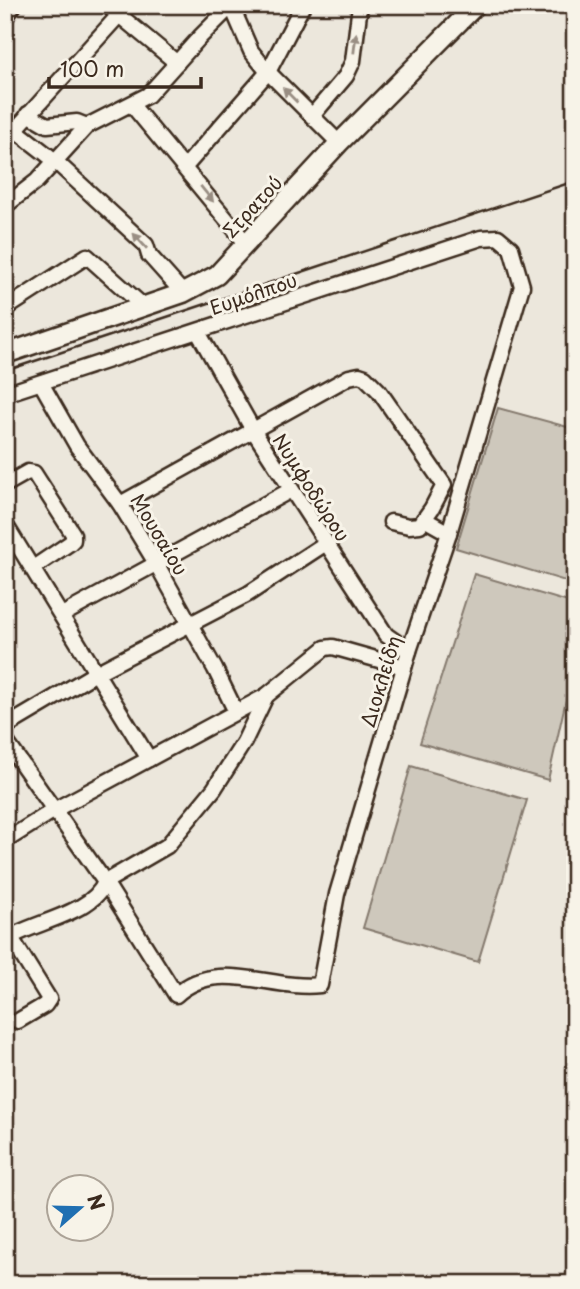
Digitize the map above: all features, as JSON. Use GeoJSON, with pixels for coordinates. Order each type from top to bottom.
{"type":"FeatureCollection","features":[{"type":"Feature","properties":{"kind":"main road","name":"Στρατού"},"geometry":{"type":"LineString","coordinates":[[5,354],[183,293],[217,275],[339,143],[476,5]]}},
{"type":"Feature","properties":{"kind":"street"},"geometry":{"type":"LineString","coordinates":[[5,18],[14,5]]}},
{"type":"Feature","properties":{"kind":"street"},"geometry":{"type":"LineString","coordinates":[[185,167],[268,72],[303,5]]}},
{"type":"Feature","properties":{"kind":"street"},"geometry":{"type":"LineString","coordinates":[[312,116],[350,69],[360,5]]}},
{"type":"Feature","properties":{"kind":"street"},"geometry":{"type":"LineString","coordinates":[[5,206],[37,181],[88,126],[148,95],[231,6],[251,51],[268,72],[339,143]]}},
{"type":"Feature","properties":{"kind":"street"},"geometry":{"type":"LineString","coordinates":[[177,64],[118,8],[29,114],[10,126],[54,160],[146,245],[149,254],[183,293]]}},
{"type":"Feature","properties":{"kind":"street"},"geometry":{"type":"LineString","coordinates":[[132,105],[246,243]]}},
{"type":"Feature","properties":{"kind":"street"},"geometry":{"type":"LineString","coordinates":[[29,114],[47,125],[77,122],[88,126]]}},
{"type":"Feature","properties":{"kind":"street","name":"Ευμόλπου"},"geometry":{"type":"LineString","coordinates":[[5,394],[481,238],[498,237],[510,248]]}},
{"type":"Feature","properties":{"kind":"street","name":"Διοκλείδη"},"geometry":{"type":"LineString","coordinates":[[105,882],[176,995],[186,986],[215,976],[315,986],[322,982],[337,894],[522,286],[510,248]]}},
{"type":"Feature","properties":{"kind":"street"},"geometry":{"type":"LineString","coordinates":[[5,309],[87,256],[143,306]]}},
{"type":"Feature","properties":{"kind":"street","name":"Νυμφοδώρου"},"geometry":{"type":"LineString","coordinates":[[198,332],[253,430],[386,635],[409,651]]}},
{"type":"Feature","properties":{"kind":"street"},"geometry":{"type":"LineString","coordinates":[[120,504],[349,377],[359,375],[365,377],[379,391],[444,485],[424,519],[416,527],[391,522]]}},
{"type":"Feature","properties":{"kind":"street","name":"Μουσαίου"},"geometry":{"type":"LineString","coordinates":[[41,383],[77,446],[120,504],[156,563],[236,712]]}},
{"type":"Feature","properties":{"kind":"street"},"geometry":{"type":"LineString","coordinates":[[5,485],[28,472],[34,473],[73,534],[70,543],[33,568]]}},
{"type":"Feature","properties":{"kind":"street"},"geometry":{"type":"LineString","coordinates":[[62,615],[291,490]]}},
{"type":"Feature","properties":{"kind":"street"},"geometry":{"type":"LineString","coordinates":[[424,519],[449,533]]}},
{"type":"Feature","properties":{"kind":"street"},"geometry":{"type":"LineString","coordinates":[[5,524],[149,759]]}},
{"type":"Feature","properties":{"kind":"street"},"geometry":{"type":"LineString","coordinates":[[5,727],[96,673],[248,594],[326,543]]}},
{"type":"Feature","properties":{"kind":"street"},"geometry":{"type":"LineString","coordinates":[[373,658],[386,635]]}},
{"type":"Feature","properties":{"kind":"street"},"geometry":{"type":"LineString","coordinates":[[5,841],[56,809],[266,696],[325,648],[333,647],[404,667]]}},
{"type":"Feature","properties":{"kind":"street"},"geometry":{"type":"LineString","coordinates":[[18,1021],[45,1005],[48,999],[7,935],[62,916],[101,892],[105,882],[167,846],[214,789],[244,742],[266,696]]}},
{"type":"Feature","properties":{"kind":"street"},"geometry":{"type":"LineString","coordinates":[[5,740],[105,882]]}},
{"type":"Feature","properties":{"kind":"shaded area"},"geometry":{"type":"Polygon","coordinates":[[[498,408],[575,429],[575,584],[456,548],[498,408]]]}},
{"type":"Feature","properties":{"kind":"shaded area"},"geometry":{"type":"Polygon","coordinates":[[[474,574],[575,604],[575,659],[548,780],[420,743],[474,574]]]}},
{"type":"Feature","properties":{"kind":"shaded area"},"geometry":{"type":"Polygon","coordinates":[[[411,766],[527,800],[478,962],[363,928],[411,766]]]}},
{"type":"Feature","properties":{"kind":"railway"},"geometry":{"type":"LineString","coordinates":[[5,371],[575,181]]}}]}
